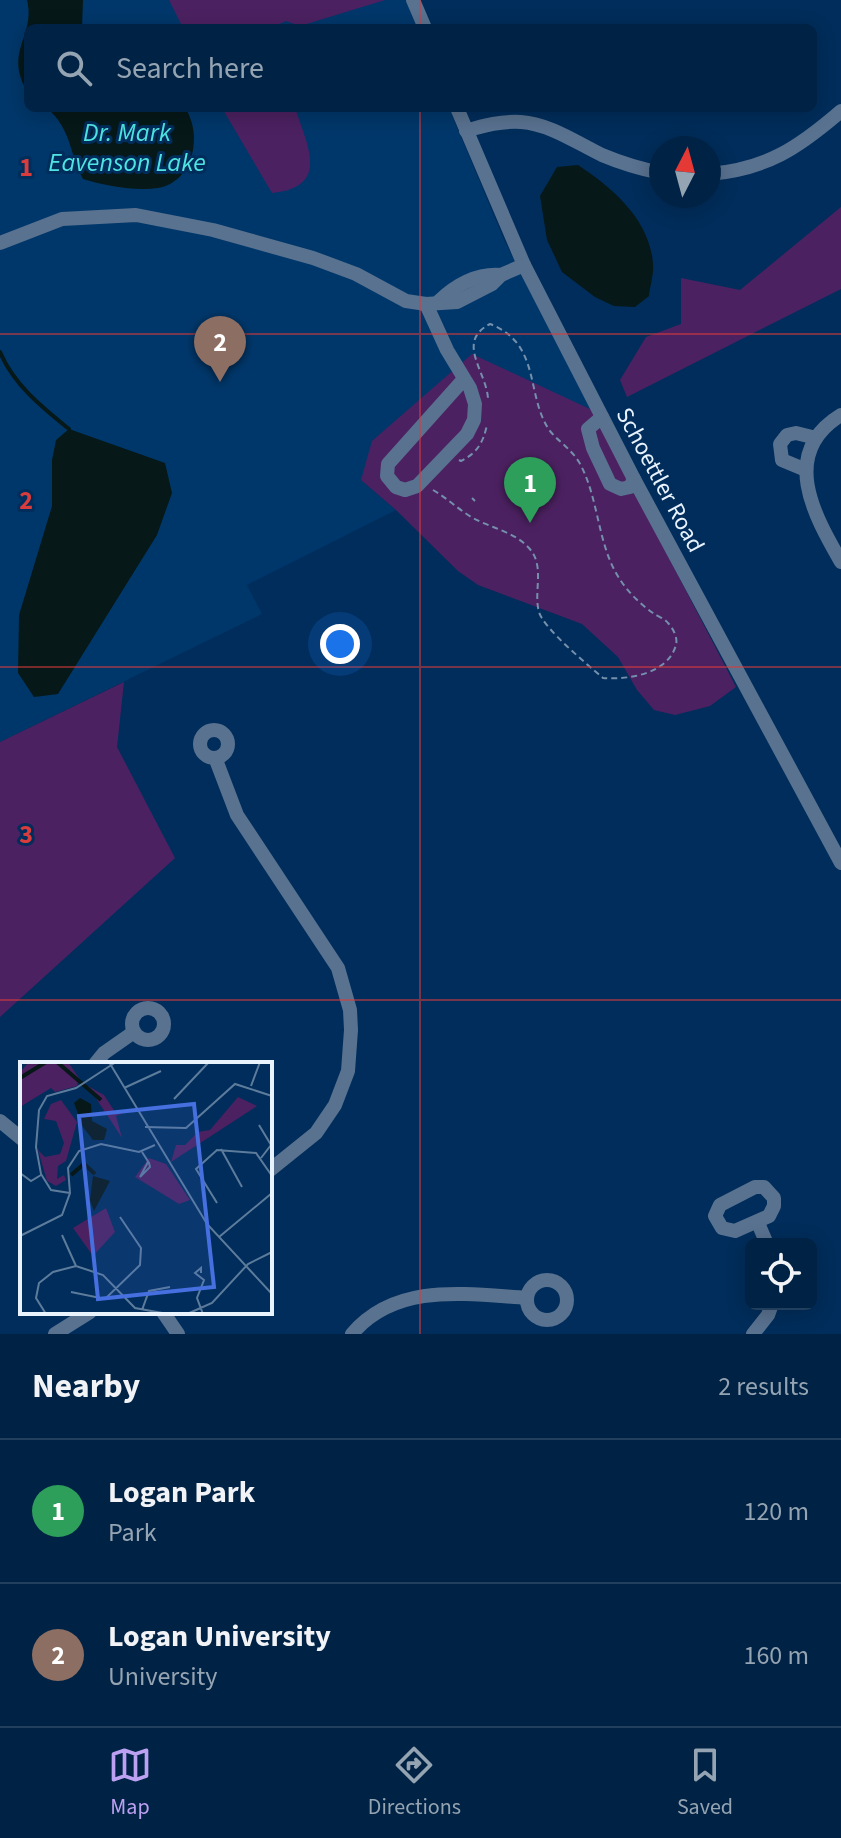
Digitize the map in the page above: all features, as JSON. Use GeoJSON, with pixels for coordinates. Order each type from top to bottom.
{"type":"FeatureCollection","features":[{"type":"Feature","properties":{"kind":"street"},"geometry":{"type":"LineString","coordinates":[[413,0],[423,24]]}},
{"type":"Feature","properties":{"kind":"street"},"geometry":{"type":"LineString","coordinates":[[721,173],[742,170],[783,155],[841,111]]}},
{"type":"Feature","properties":{"kind":"street","name":"Schoettler Road"},"geometry":{"type":"LineString","coordinates":[[459,112],[524,265],[634,479],[841,863]]}},
{"type":"Feature","properties":{"kind":"street"},"geometry":{"type":"LineString","coordinates":[[466,131],[491,123],[524,122],[546,128],[627,164],[649,170]]}},
{"type":"Feature","properties":{"kind":"street"},"geometry":{"type":"LineString","coordinates":[[0,243],[62,219],[136,215],[213,230],[313,258],[356,274],[406,301],[433,302],[452,289],[485,274],[501,275],[524,265]]}},
{"type":"Feature","properties":{"kind":"street"},"geometry":{"type":"LineString","coordinates":[[433,302],[475,404],[474,420],[472,428],[412,490],[390,482],[386,471],[388,464],[464,379]]}},
{"type":"Feature","properties":{"kind":"street"},"geometry":{"type":"LineString","coordinates":[[841,415],[816,438],[806,470],[807,490],[815,516],[841,562]]}},
{"type":"Feature","properties":{"kind":"street"},"geometry":{"type":"LineString","coordinates":[[602,417],[588,429],[593,448],[610,484],[621,489],[630,487],[634,479]]}},
{"type":"Feature","properties":{"kind":"street"},"geometry":{"type":"LineString","coordinates":[[806,470],[782,460],[780,444],[787,435],[796,433],[816,438]]}},
{"type":"Feature","properties":{"kind":"street"},"geometry":{"type":"LineString","coordinates":[[216,760],[237,815],[338,968],[350,1010],[348,1071],[335,1105],[316,1133],[272,1168]]}},
{"type":"Feature","properties":{"kind":"street"},"geometry":{"type":"LineString","coordinates":[[97,1062],[104,1053],[134,1032]]}},
{"type":"Feature","properties":{"kind":"street"},"geometry":{"type":"LineString","coordinates":[[0,1121],[20,1137]]}},
{"type":"Feature","properties":{"kind":"street"},"geometry":{"type":"LineString","coordinates":[[758,1223],[764,1238]]}},
{"type":"Feature","properties":{"kind":"street"},"geometry":{"type":"LineString","coordinates":[[352,1334],[374,1313],[406,1300],[440,1292],[527,1298]]}},
{"type":"Feature","properties":{"kind":"street"},"geometry":{"type":"LineString","coordinates":[[753,1334],[770,1310]]}},
{"type":"Feature","properties":{"kind":"street"},"geometry":{"type":"LineString","coordinates":[[55,1334],[87,1314]]}},
{"type":"Feature","properties":{"kind":"street"},"geometry":{"type":"LineString","coordinates":[[164,1314],[178,1334]]}},
{"type":"Feature","properties":{"kind":"path"},"geometry":{"type":"LineString","coordinates":[[412,490],[432,490],[471,517],[514,537],[529,548],[539,573],[537,598],[540,614],[550,631],[603,678],[635,677],[666,661],[676,645],[675,634],[668,622],[651,612],[617,576],[580,464],[551,432],[543,418],[532,375],[517,342],[505,330],[490,324],[479,329],[472,350],[487,383],[488,408]]}},
{"type":"Feature","properties":{"kind":"path"},"geometry":{"type":"LineString","coordinates":[[450,452],[461,461],[472,456],[481,445],[487,418]]}},
{"type":"Feature","properties":{"kind":"shaded area"},"geometry":{"type":"Polygon","coordinates":[[[0,0],[406,0],[415,24],[24,24],[24,112],[451,112],[504,240],[592,410],[361,480],[396,510],[247,585],[262,614],[0,742],[0,0]]]}},
{"type":"Feature","properties":{"kind":"shaded area"},"geometry":{"type":"Polygon","coordinates":[[[169,0],[385,0],[307,24],[286,21],[279,24],[181,24],[169,0]]]}},
{"type":"Feature","properties":{"kind":"shaded area"},"geometry":{"type":"Polygon","coordinates":[[[224,112],[296,112],[309,150],[308,174],[302,183],[272,193],[224,112]]]}},
{"type":"Feature","properties":{"kind":"shaded area"},"geometry":{"type":"Polygon","coordinates":[[[841,207],[841,289],[627,397],[620,380],[646,337],[681,324],[681,278],[740,290],[841,207]]]}},
{"type":"Feature","properties":{"kind":"shaded area"},"geometry":{"type":"Polygon","coordinates":[[[472,354],[592,410],[736,687],[710,706],[675,715],[654,710],[637,690],[618,657],[582,624],[478,585],[458,571],[361,480],[372,441],[472,354]]]}},
{"type":"Feature","properties":{"kind":"shaded area"},"geometry":{"type":"Polygon","coordinates":[[[124,682],[117,747],[175,858],[0,1017],[0,742],[124,682]]]}},
{"type":"Feature","properties":{"kind":"water","name":"Dr. Mark Eavenson Lake"},"geometry":{"type":"Polygon","coordinates":[[[27,0],[83,0],[82,24],[27,24],[27,0]]]}},
{"type":"Feature","properties":{"kind":"water","name":"Dr. Mark Eavenson Lake"},"geometry":{"type":"Polygon","coordinates":[[[24,36],[24,84],[21,78],[19,55],[24,36]]]}},
{"type":"Feature","properties":{"kind":"water","name":"Dr. Mark Eavenson Lake"},"geometry":{"type":"Polygon","coordinates":[[[51,112],[187,112],[193,131],[192,156],[180,177],[158,188],[120,187],[83,179],[66,133],[51,112]]]}},
{"type":"Feature","properties":{"kind":"water"},"geometry":{"type":"Polygon","coordinates":[[[578,165],[628,207],[645,233],[653,264],[652,276],[649,296],[635,307],[614,306],[595,297],[562,272],[547,240],[540,196],[557,167],[578,165]]]}},
{"type":"Feature","properties":{"kind":"water"},"geometry":{"type":"Polygon","coordinates":[[[69,429],[165,463],[172,493],[157,535],[58,694],[34,697],[18,673],[19,615],[52,506],[52,460],[56,440],[69,429]]]}},
{"type":"Feature","properties":{"kind":"waterway"},"geometry":{"type":"LineString","coordinates":[[0,352],[21,385],[69,429]]}},
{"type":"Feature","properties":{"kind":"place","name":"Logan University"},"geometry":{"type":"Point","coordinates":[220,382]}},
{"type":"Feature","properties":{"kind":"place","name":"Logan Park"},"geometry":{"type":"Point","coordinates":[530,523]}}]}
